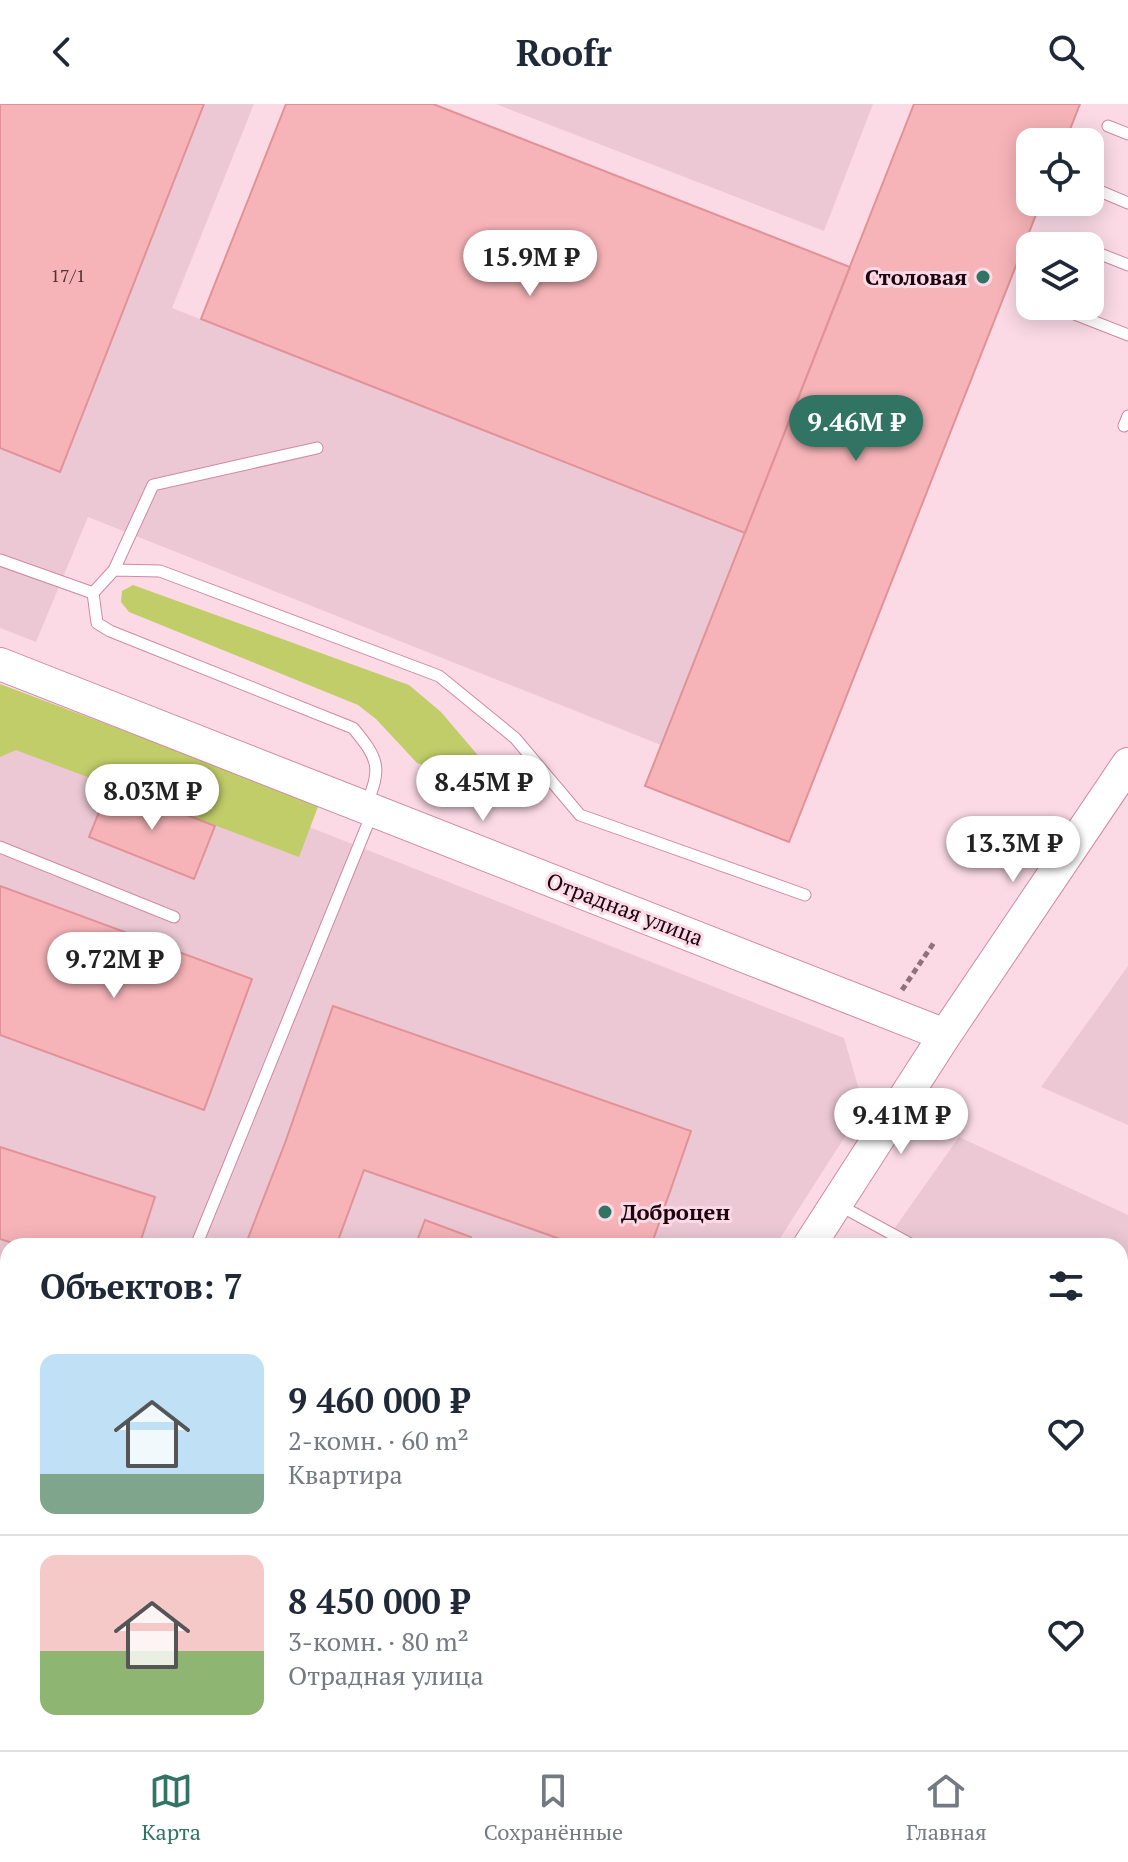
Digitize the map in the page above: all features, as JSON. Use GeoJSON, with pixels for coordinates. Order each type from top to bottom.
{"type":"FeatureCollection","features":[{"type":"Feature","properties":{"kind":"main road","name":"Отрадная улица"},"geometry":{"type":"LineString","coordinates":[[0,664],[945,1035]]}},
{"type":"Feature","properties":{"kind":"main road"},"geometry":{"type":"LineString","coordinates":[[814,1238],[945,1035],[1128,764]]}},
{"type":"Feature","properties":{"kind":"lane"},"geometry":{"type":"LineString","coordinates":[[1108,126],[1128,134]]}},
{"type":"Feature","properties":{"kind":"lane"},"geometry":{"type":"LineString","coordinates":[[1104,193],[1128,203]]}},
{"type":"Feature","properties":{"kind":"lane"},"geometry":{"type":"LineString","coordinates":[[1104,256],[1128,265]]}},
{"type":"Feature","properties":{"kind":"lane"},"geometry":{"type":"LineString","coordinates":[[1090,320],[1128,335]]}},
{"type":"Feature","properties":{"kind":"lane"},"geometry":{"type":"LineString","coordinates":[[199,1238],[369,809],[377,780],[373,751],[353,728],[110,631],[97,623],[93,593],[114,570],[153,485],[317,448]]}},
{"type":"Feature","properties":{"kind":"lane"},"geometry":{"type":"LineString","coordinates":[[0,560],[93,593]]}},
{"type":"Feature","properties":{"kind":"lane"},"geometry":{"type":"LineString","coordinates":[[114,570],[160,571],[439,676],[515,738],[580,815],[805,895]]}},
{"type":"Feature","properties":{"kind":"lane"},"geometry":{"type":"LineString","coordinates":[[0,847],[174,917]]}},
{"type":"Feature","properties":{"kind":"lane"},"geometry":{"type":"LineString","coordinates":[[836,1204],[899,1238]]}},
{"type":"Feature","properties":{"kind":"path"},"geometry":{"type":"LineString","coordinates":[[887,1012],[935,941]]}},
{"type":"Feature","properties":{"kind":"shaded area"},"geometry":{"type":"Polygon","coordinates":[[[0,104],[254,104],[172,308],[745,533],[661,745],[88,517],[36,642],[0,628],[0,104]]]}},
{"type":"Feature","properties":{"kind":"shaded area"},"geometry":{"type":"Polygon","coordinates":[[[496,104],[873,104],[824,231],[496,104]]]}},
{"type":"Feature","properties":{"kind":"shaded area"},"geometry":{"type":"Polygon","coordinates":[[[0,705],[844,1038],[864,1107],[780,1238],[0,1238],[0,705]]]}},
{"type":"Feature","properties":{"kind":"shaded area"},"geometry":{"type":"Polygon","coordinates":[[[1128,966],[1128,1125],[1041,1087],[1128,966]]]}},
{"type":"Feature","properties":{"kind":"shaded area"},"geometry":{"type":"Polygon","coordinates":[[[959,1137],[1128,1215],[1128,1238],[888,1238],[959,1137]]]}},
{"type":"Feature","properties":{"kind":"green space"},"geometry":{"type":"Polygon","coordinates":[[[133,585],[409,685],[441,712],[511,794],[417,763],[376,719],[358,705],[129,612],[121,602],[122,591],[133,585]]]}},
{"type":"Feature","properties":{"kind":"green space"},"geometry":{"type":"Polygon","coordinates":[[[0,684],[319,804],[299,857],[16,750],[0,757],[0,684]]]}},
{"type":"Feature","properties":{"kind":"building"},"geometry":{"type":"Polygon","coordinates":[[[0,104],[204,104],[60,472],[0,448],[0,104]]]}},
{"type":"Feature","properties":{"kind":"building"},"geometry":{"type":"Polygon","coordinates":[[[286,104],[433,104],[850,267],[745,533],[201,319],[286,104]]]}},
{"type":"Feature","properties":{"kind":"building"},"geometry":{"type":"Polygon","coordinates":[[[914,104],[1080,104],[1071,128],[1016,128],[1016,216],[1035,216],[1029,232],[1016,232],[1016,265],[789,842],[645,786],[914,104]]]}},
{"type":"Feature","properties":{"kind":"building"},"geometry":{"type":"Polygon","coordinates":[[[110,785],[215,826],[194,879],[89,837],[110,785]]]}},
{"type":"Feature","properties":{"kind":"building"},"geometry":{"type":"Polygon","coordinates":[[[0,886],[252,979],[204,1110],[0,1035],[0,886]]]}},
{"type":"Feature","properties":{"kind":"building"},"geometry":{"type":"Polygon","coordinates":[[[333,1006],[691,1131],[654,1238],[557,1238],[364,1170],[339,1238],[248,1238],[333,1006]]]}},
{"type":"Feature","properties":{"kind":"building"},"geometry":{"type":"Polygon","coordinates":[[[0,1147],[155,1197],[142,1238],[0,1238],[0,1147]]]}},
{"type":"Feature","properties":{"kind":"building"},"geometry":{"type":"Polygon","coordinates":[[[425,1220],[471,1237],[471,1238],[418,1238],[425,1220]]]}},
{"type":"Feature","properties":{"kind":"place","name":"Столовая"},"geometry":{"type":"Point","coordinates":[983,277]}},
{"type":"Feature","properties":{"kind":"place","name":"Доброцен"},"geometry":{"type":"Point","coordinates":[605,1212]}}]}
